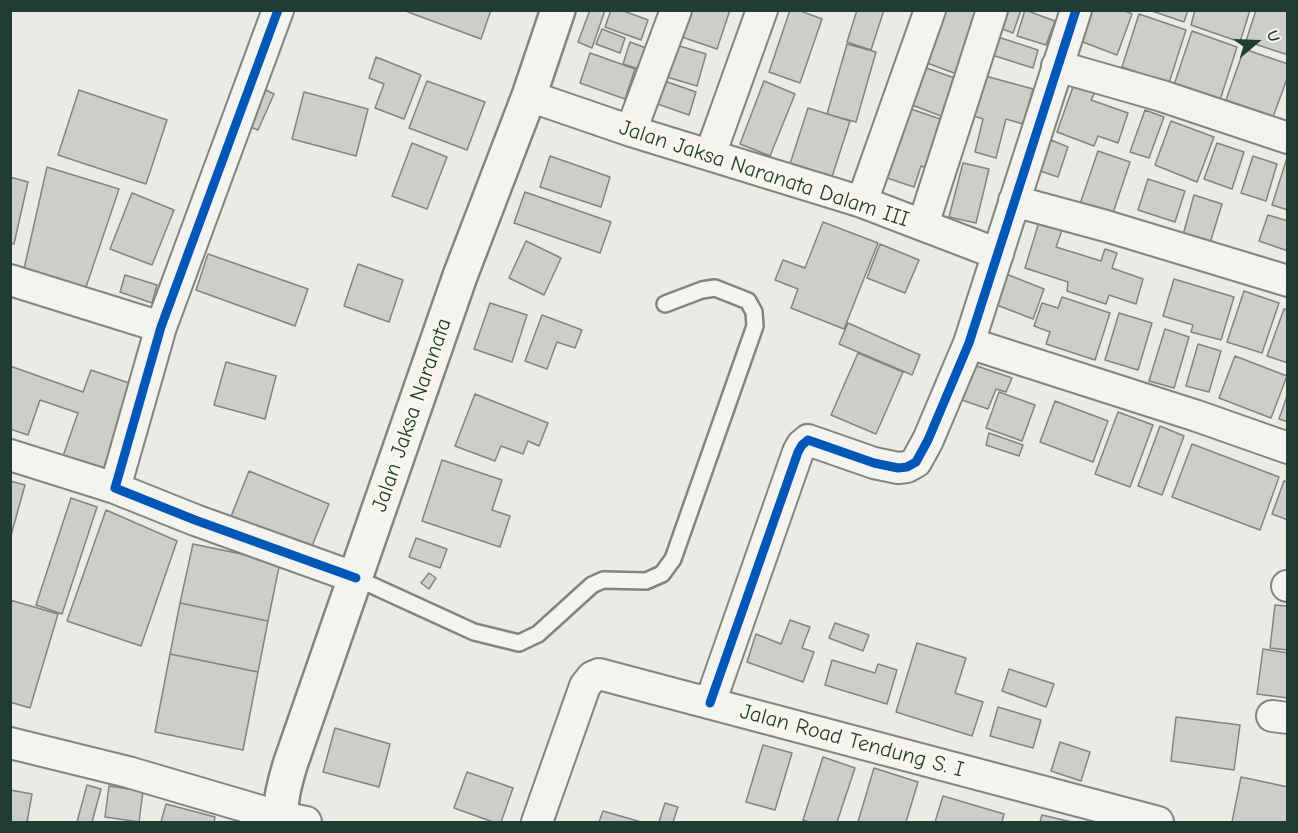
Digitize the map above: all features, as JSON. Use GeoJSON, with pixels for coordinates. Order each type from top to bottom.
{"type":"FeatureCollection","features":[{"type":"Feature","properties":{"kind":"main road","name":"Jalan Jaksa Naranata"},"geometry":{"type":"LineString","coordinates":[[290,821],[283,794],[290,765],[460,276],[529,96],[558,10]]}},
{"type":"Feature","properties":{"kind":"street"},"geometry":{"type":"LineString","coordinates":[[115,488],[160,327],[278,10]]}},
{"type":"Feature","properties":{"kind":"street"},"geometry":{"type":"LineString","coordinates":[[631,131],[676,10]]}},
{"type":"Feature","properties":{"kind":"street"},"geometry":{"type":"LineString","coordinates":[[710,155],[762,10]]}},
{"type":"Feature","properties":{"kind":"street"},"geometry":{"type":"LineString","coordinates":[[862,202],[930,10]]}},
{"type":"Feature","properties":{"kind":"street"},"geometry":{"type":"LineString","coordinates":[[922,225],[992,10]]}},
{"type":"Feature","properties":{"kind":"street"},"geometry":{"type":"LineString","coordinates":[[710,703],[802,445],[808,440],[874,463],[898,468],[907,467],[916,462],[928,440],[969,343],[1076,10]]}},
{"type":"Feature","properties":{"kind":"street"},"geometry":{"type":"LineString","coordinates":[[1057,66],[1162,96],[1287,138]]}},
{"type":"Feature","properties":{"kind":"street","name":"Jalan Jaksa Naranata Dalam III"},"geometry":{"type":"LineString","coordinates":[[529,96],[631,131],[862,202],[998,254]]}},
{"type":"Feature","properties":{"kind":"street"},"geometry":{"type":"LineString","coordinates":[[1014,201],[1106,226],[1287,281]]}},
{"type":"Feature","properties":{"kind":"street"},"geometry":{"type":"LineString","coordinates":[[10,280],[160,327]]}},
{"type":"Feature","properties":{"kind":"street"},"geometry":{"type":"LineString","coordinates":[[969,343],[1197,416],[1287,448]]}},
{"type":"Feature","properties":{"kind":"street"},"geometry":{"type":"LineString","coordinates":[[10,455],[115,488],[195,520],[356,578]]}},
{"type":"Feature","properties":{"kind":"street","name":"Jalan Road Tendung S. I"},"geometry":{"type":"LineString","coordinates":[[537,822],[585,686],[592,677],[599,674],[1158,822]]}},
{"type":"Feature","properties":{"kind":"street"},"geometry":{"type":"LineString","coordinates":[[10,743],[128,772],[290,821]]}},
{"type":"Feature","properties":{"kind":"lane"},"geometry":{"type":"LineString","coordinates":[[356,578],[474,632],[519,643],[538,634],[592,585],[603,580],[646,581],[662,574],[673,559],[755,326],[754,312],[748,301],[715,288],[702,290],[665,304]]}},
{"type":"Feature","properties":{"kind":"building"},"geometry":{"type":"Polygon","coordinates":[[[408,10],[491,10],[481,39],[408,12],[408,10]]]}},
{"type":"Feature","properties":{"kind":"building"},"geometry":{"type":"Polygon","coordinates":[[[590,10],[605,10],[592,48],[578,42],[590,10]]]}},
{"type":"Feature","properties":{"kind":"building"},"geometry":{"type":"Polygon","coordinates":[[[611,10],[621,10],[648,20],[641,40],[605,27],[611,10]]]}},
{"type":"Feature","properties":{"kind":"building"},"geometry":{"type":"Polygon","coordinates":[[[687,10],[730,10],[717,49],[679,36],[687,10]]]}},
{"type":"Feature","properties":{"kind":"building"},"geometry":{"type":"Polygon","coordinates":[[[790,10],[798,10],[822,19],[800,83],[769,72],[790,10]]]}},
{"type":"Feature","properties":{"kind":"building"},"geometry":{"type":"Polygon","coordinates":[[[857,10],[884,10],[871,50],[847,42],[857,10]]]}},
{"type":"Feature","properties":{"kind":"building"},"geometry":{"type":"Polygon","coordinates":[[[937,10],[989,10],[965,77],[919,60],[937,10]]]}},
{"type":"Feature","properties":{"kind":"building"},"geometry":{"type":"Polygon","coordinates":[[[1006,10],[1021,10],[1013,33],[1000,28],[1006,10]]]}},
{"type":"Feature","properties":{"kind":"building"},"geometry":{"type":"Polygon","coordinates":[[[1025,10],[1055,21],[1046,45],[1017,36],[1025,10]]]}},
{"type":"Feature","properties":{"kind":"building"},"geometry":{"type":"Polygon","coordinates":[[[1091,10],[1123,10],[1132,14],[1117,55],[1080,41],[1091,10]]]}},
{"type":"Feature","properties":{"kind":"building"},"geometry":{"type":"Polygon","coordinates":[[[1149,10],[1188,10],[1184,22],[1149,10]]]}},
{"type":"Feature","properties":{"kind":"building"},"geometry":{"type":"Polygon","coordinates":[[[1195,10],[1250,10],[1240,42],[1191,25],[1195,10]]]}},
{"type":"Feature","properties":{"kind":"building"},"geometry":{"type":"Polygon","coordinates":[[[1256,10],[1288,10],[1288,55],[1246,41],[1256,10]]]}},
{"type":"Feature","properties":{"kind":"building"},"geometry":{"type":"Polygon","coordinates":[[[1139,14],[1186,30],[1169,83],[1122,67],[1139,14]]]}},
{"type":"Feature","properties":{"kind":"building"},"geometry":{"type":"Polygon","coordinates":[[[602,29],[625,38],[620,53],[596,44],[602,29]]]}},
{"type":"Feature","properties":{"kind":"building"},"geometry":{"type":"Polygon","coordinates":[[[1192,31],[1237,47],[1220,100],[1174,85],[1192,31]]]}},
{"type":"Feature","properties":{"kind":"building"},"geometry":{"type":"Polygon","coordinates":[[[998,37],[1038,50],[1033,68],[992,55],[998,37]]]}},
{"type":"Feature","properties":{"kind":"building"},"geometry":{"type":"Polygon","coordinates":[[[630,42],[646,48],[639,69],[623,64],[630,42]]]}},
{"type":"Feature","properties":{"kind":"building"},"geometry":{"type":"Polygon","coordinates":[[[670,43],[706,54],[697,86],[660,75],[670,43]]]}},
{"type":"Feature","properties":{"kind":"building"},"geometry":{"type":"Polygon","coordinates":[[[847,44],[876,52],[856,122],[827,114],[847,44]]]}},
{"type":"Feature","properties":{"kind":"building"},"geometry":{"type":"Polygon","coordinates":[[[1244,49],[1288,64],[1288,76],[1273,117],[1226,100],[1244,49]]]}},
{"type":"Feature","properties":{"kind":"building"},"geometry":{"type":"Polygon","coordinates":[[[590,53],[635,69],[625,99],[580,83],[590,53]]]}},
{"type":"Feature","properties":{"kind":"building"},"geometry":{"type":"Polygon","coordinates":[[[376,57],[421,75],[404,119],[375,108],[384,84],[369,78],[376,57]]]}},
{"type":"Feature","properties":{"kind":"building"},"geometry":{"type":"Polygon","coordinates":[[[918,65],[963,81],[949,119],[904,102],[918,65]]]}},
{"type":"Feature","properties":{"kind":"building"},"geometry":{"type":"Polygon","coordinates":[[[978,74],[1033,89],[1023,124],[1006,119],[996,158],[975,152],[983,119],[968,114],[978,74]]]}},
{"type":"Feature","properties":{"kind":"building"},"geometry":{"type":"Polygon","coordinates":[[[659,79],[696,92],[689,115],[652,102],[659,79]]]}},
{"type":"Feature","properties":{"kind":"building"},"geometry":{"type":"Polygon","coordinates":[[[427,81],[485,102],[467,150],[409,128],[427,81]]]}},
{"type":"Feature","properties":{"kind":"building"},"geometry":{"type":"Polygon","coordinates":[[[764,81],[795,94],[770,156],[740,144],[764,81]]]}},
{"type":"Feature","properties":{"kind":"building"},"geometry":{"type":"Polygon","coordinates":[[[1074,84],[1095,92],[1091,100],[1128,113],[1118,143],[1098,136],[1094,146],[1057,132],[1074,84]]]}},
{"type":"Feature","properties":{"kind":"building"},"geometry":{"type":"Polygon","coordinates":[[[258,86],[274,94],[258,130],[241,123],[258,86]]]}},
{"type":"Feature","properties":{"kind":"building"},"geometry":{"type":"Polygon","coordinates":[[[79,90],[167,120],[146,184],[58,155],[79,90]]]}},
{"type":"Feature","properties":{"kind":"building"},"geometry":{"type":"Polygon","coordinates":[[[304,92],[368,109],[356,156],[292,139],[304,92]]]}},
{"type":"Feature","properties":{"kind":"building"},"geometry":{"type":"Polygon","coordinates":[[[905,107],[952,123],[936,171],[921,166],[914,187],[881,176],[905,107]]]}},
{"type":"Feature","properties":{"kind":"building"},"geometry":{"type":"Polygon","coordinates":[[[808,108],[850,121],[831,180],[789,167],[808,108]]]}},
{"type":"Feature","properties":{"kind":"building"},"geometry":{"type":"Polygon","coordinates":[[[1145,110],[1164,117],[1149,158],[1130,152],[1145,110]]]}},
{"type":"Feature","properties":{"kind":"building"},"geometry":{"type":"Polygon","coordinates":[[[1171,121],[1214,137],[1197,182],[1155,165],[1171,121]]]}},
{"type":"Feature","properties":{"kind":"building"},"geometry":{"type":"Polygon","coordinates":[[[1051,140],[1068,147],[1058,177],[1040,171],[1051,140]]]}},
{"type":"Feature","properties":{"kind":"building"},"geometry":{"type":"Polygon","coordinates":[[[412,143],[447,157],[427,209],[392,196],[412,143]]]}},
{"type":"Feature","properties":{"kind":"building"},"geometry":{"type":"Polygon","coordinates":[[[1217,143],[1244,152],[1232,189],[1204,179],[1217,143]]]}},
{"type":"Feature","properties":{"kind":"building"},"geometry":{"type":"Polygon","coordinates":[[[1098,151],[1130,162],[1112,216],[1080,204],[1098,151]]]}},
{"type":"Feature","properties":{"kind":"building"},"geometry":{"type":"Polygon","coordinates":[[[550,156],[610,177],[601,207],[540,187],[550,156]]]}},
{"type":"Feature","properties":{"kind":"building"},"geometry":{"type":"Polygon","coordinates":[[[1253,156],[1277,164],[1266,201],[1241,193],[1253,156]]]}},
{"type":"Feature","properties":{"kind":"building"},"geometry":{"type":"Polygon","coordinates":[[[1288,158],[1288,210],[1272,205],[1288,158]]]}},
{"type":"Feature","properties":{"kind":"building"},"geometry":{"type":"Polygon","coordinates":[[[963,163],[989,169],[976,223],[949,217],[963,163]]]}},
{"type":"Feature","properties":{"kind":"building"},"geometry":{"type":"Polygon","coordinates":[[[47,167],[119,189],[85,290],[24,269],[47,167]]]}},
{"type":"Feature","properties":{"kind":"building"},"geometry":{"type":"Polygon","coordinates":[[[10,177],[28,182],[14,244],[10,243],[10,177]]]}},
{"type":"Feature","properties":{"kind":"building"},"geometry":{"type":"Polygon","coordinates":[[[1148,179],[1185,191],[1175,222],[1138,210],[1148,179]]]}},
{"type":"Feature","properties":{"kind":"building"},"geometry":{"type":"Polygon","coordinates":[[[525,192],[611,222],[600,253],[514,223],[525,192]]]}},
{"type":"Feature","properties":{"kind":"building"},"geometry":{"type":"Polygon","coordinates":[[[132,193],[174,210],[152,265],[110,249],[132,193]]]}},
{"type":"Feature","properties":{"kind":"building"},"geometry":{"type":"Polygon","coordinates":[[[1194,195],[1222,204],[1210,243],[1183,235],[1194,195]]]}},
{"type":"Feature","properties":{"kind":"building"},"geometry":{"type":"Polygon","coordinates":[[[1268,215],[1288,221],[1288,251],[1259,241],[1268,215]]]}},
{"type":"Feature","properties":{"kind":"building"},"geometry":{"type":"Polygon","coordinates":[[[823,222],[878,243],[844,329],[791,308],[798,289],[775,280],[783,260],[805,268],[823,222]]]}},
{"type":"Feature","properties":{"kind":"building"},"geometry":{"type":"Polygon","coordinates":[[[1039,222],[1062,230],[1056,247],[1101,261],[1105,249],[1117,253],[1112,268],[1143,279],[1136,304],[1109,295],[1106,304],[1067,291],[1068,282],[1025,268],[1039,222]]]}},
{"type":"Feature","properties":{"kind":"building"},"geometry":{"type":"Polygon","coordinates":[[[526,241],[561,258],[544,295],[509,278],[526,241]]]}},
{"type":"Feature","properties":{"kind":"building"},"geometry":{"type":"Polygon","coordinates":[[[880,244],[919,260],[905,293],[867,278],[880,244]]]}},
{"type":"Feature","properties":{"kind":"building"},"geometry":{"type":"Polygon","coordinates":[[[208,254],[308,289],[295,326],[196,290],[208,254]]]}},
{"type":"Feature","properties":{"kind":"building"},"geometry":{"type":"Polygon","coordinates":[[[358,264],[403,280],[389,322],[344,306],[358,264]]]}},
{"type":"Feature","properties":{"kind":"building"},"geometry":{"type":"Polygon","coordinates":[[[996,270],[1044,289],[1033,319],[984,300],[996,270]]]}},
{"type":"Feature","properties":{"kind":"building"},"geometry":{"type":"Polygon","coordinates":[[[125,275],[157,285],[152,303],[120,292],[125,275]]]}},
{"type":"Feature","properties":{"kind":"building"},"geometry":{"type":"Polygon","coordinates":[[[1174,279],[1234,297],[1221,340],[1191,332],[1193,325],[1163,316],[1174,279]]]}},
{"type":"Feature","properties":{"kind":"building"},"geometry":{"type":"Polygon","coordinates":[[[1244,291],[1279,303],[1262,353],[1227,342],[1244,291]]]}},
{"type":"Feature","properties":{"kind":"building"},"geometry":{"type":"Polygon","coordinates":[[[1062,297],[1110,313],[1095,360],[1046,344],[1050,332],[1034,326],[1042,303],[1058,308],[1062,297]]]}},
{"type":"Feature","properties":{"kind":"building"},"geometry":{"type":"Polygon","coordinates":[[[490,303],[527,315],[512,362],[474,349],[490,303]]]}},
{"type":"Feature","properties":{"kind":"building"},"geometry":{"type":"Polygon","coordinates":[[[1284,309],[1288,310],[1288,363],[1267,356],[1284,309]]]}},
{"type":"Feature","properties":{"kind":"building"},"geometry":{"type":"Polygon","coordinates":[[[1119,313],[1152,323],[1138,370],[1105,360],[1119,313]]]}},
{"type":"Feature","properties":{"kind":"building"},"geometry":{"type":"Polygon","coordinates":[[[542,315],[582,330],[575,348],[557,342],[547,369],[525,361],[542,315]]]}},
{"type":"Feature","properties":{"kind":"building"},"geometry":{"type":"Polygon","coordinates":[[[848,323],[920,355],[912,375],[839,344],[848,323]]]}},
{"type":"Feature","properties":{"kind":"building"},"geometry":{"type":"Polygon","coordinates":[[[1165,329],[1189,337],[1174,388],[1149,381],[1165,329]]]}},
{"type":"Feature","properties":{"kind":"building"},"geometry":{"type":"Polygon","coordinates":[[[1198,344],[1221,351],[1209,392],[1186,386],[1198,344]]]}},
{"type":"Feature","properties":{"kind":"building"},"geometry":{"type":"Polygon","coordinates":[[[858,353],[903,372],[876,434],[831,415],[858,353]]]}},
{"type":"Feature","properties":{"kind":"building"},"geometry":{"type":"Polygon","coordinates":[[[1235,356],[1287,376],[1271,418],[1219,398],[1235,356]]]}},
{"type":"Feature","properties":{"kind":"building"},"geometry":{"type":"Polygon","coordinates":[[[226,362],[276,376],[265,419],[214,405],[226,362]]]}},
{"type":"Feature","properties":{"kind":"building"},"geometry":{"type":"Polygon","coordinates":[[[968,363],[1012,378],[1006,392],[996,389],[988,409],[956,398],[968,363]]]}},
{"type":"Feature","properties":{"kind":"building"},"geometry":{"type":"Polygon","coordinates":[[[10,366],[83,392],[91,370],[132,384],[103,470],[63,456],[78,413],[40,400],[28,435],[10,429],[10,366]]]}},
{"type":"Feature","properties":{"kind":"building"},"geometry":{"type":"Polygon","coordinates":[[[999,392],[1035,405],[1022,441],[986,428],[999,392]]]}},
{"type":"Feature","properties":{"kind":"building"},"geometry":{"type":"Polygon","coordinates":[[[1288,393],[1288,422],[1279,419],[1288,393]]]}},
{"type":"Feature","properties":{"kind":"building"},"geometry":{"type":"Polygon","coordinates":[[[475,394],[548,423],[539,446],[528,441],[523,454],[501,446],[495,461],[455,446],[475,394]]]}},
{"type":"Feature","properties":{"kind":"building"},"geometry":{"type":"Polygon","coordinates":[[[1055,401],[1108,421],[1093,462],[1040,442],[1055,401]]]}},
{"type":"Feature","properties":{"kind":"building"},"geometry":{"type":"Polygon","coordinates":[[[1118,412],[1153,425],[1130,487],[1095,474],[1118,412]]]}},
{"type":"Feature","properties":{"kind":"building"},"geometry":{"type":"Polygon","coordinates":[[[1160,426],[1184,436],[1162,495],[1138,486],[1160,426]]]}},
{"type":"Feature","properties":{"kind":"building"},"geometry":{"type":"Polygon","coordinates":[[[989,433],[1023,445],[1019,456],[986,445],[989,433]]]}},
{"type":"Feature","properties":{"kind":"building"},"geometry":{"type":"Polygon","coordinates":[[[1192,444],[1279,477],[1260,530],[1172,497],[1192,444]]]}},
{"type":"Feature","properties":{"kind":"building"},"geometry":{"type":"Polygon","coordinates":[[[442,460],[502,480],[492,510],[510,516],[500,547],[422,521],[442,460]]]}},
{"type":"Feature","properties":{"kind":"building"},"geometry":{"type":"Polygon","coordinates":[[[249,471],[329,504],[310,551],[230,519],[249,471]]]}},
{"type":"Feature","properties":{"kind":"building"},"geometry":{"type":"Polygon","coordinates":[[[10,481],[25,485],[10,539],[10,481]]]}},
{"type":"Feature","properties":{"kind":"building"},"geometry":{"type":"Polygon","coordinates":[[[1284,481],[1288,482],[1288,520],[1272,514],[1284,481]]]}},
{"type":"Feature","properties":{"kind":"building"},"geometry":{"type":"Polygon","coordinates":[[[71,498],[97,507],[62,614],[36,605],[71,498]]]}},
{"type":"Feature","properties":{"kind":"building"},"geometry":{"type":"Polygon","coordinates":[[[106,510],[177,541],[141,646],[67,621],[106,510]]]}},
{"type":"Feature","properties":{"kind":"building"},"geometry":{"type":"Polygon","coordinates":[[[416,538],[447,549],[440,568],[409,557],[416,538]]]}},
{"type":"Feature","properties":{"kind":"building"},"geometry":{"type":"Polygon","coordinates":[[[193,544],[280,562],[268,621],[180,603],[193,544]]]}},
{"type":"Feature","properties":{"kind":"building"},"geometry":{"type":"Polygon","coordinates":[[[429,573],[436,578],[429,589],[421,583],[429,573]]]}},
{"type":"Feature","properties":{"kind":"building"},"geometry":{"type":"Polygon","coordinates":[[[10,600],[58,614],[30,708],[10,702],[10,600]]]}},
{"type":"Feature","properties":{"kind":"building"},"geometry":{"type":"Polygon","coordinates":[[[180,603],[268,621],[258,672],[170,654],[180,603]]]}},
{"type":"Feature","properties":{"kind":"building"},"geometry":{"type":"Polygon","coordinates":[[[1275,605],[1288,606],[1288,650],[1270,648],[1275,605]]]}},
{"type":"Feature","properties":{"kind":"building"},"geometry":{"type":"Polygon","coordinates":[[[790,620],[810,627],[802,648],[814,652],[803,682],[747,662],[756,634],[781,644],[790,620]]]}},
{"type":"Feature","properties":{"kind":"building"},"geometry":{"type":"Polygon","coordinates":[[[835,623],[869,635],[863,651],[829,638],[835,623]]]}},
{"type":"Feature","properties":{"kind":"building"},"geometry":{"type":"Polygon","coordinates":[[[917,643],[966,658],[955,693],[983,702],[972,736],[896,712],[917,643]]]}},
{"type":"Feature","properties":{"kind":"building"},"geometry":{"type":"Polygon","coordinates":[[[1263,649],[1288,653],[1288,698],[1257,694],[1263,649]]]}},
{"type":"Feature","properties":{"kind":"building"},"geometry":{"type":"Polygon","coordinates":[[[170,654],[258,672],[243,750],[155,732],[170,654]]]}},
{"type":"Feature","properties":{"kind":"building"},"geometry":{"type":"Polygon","coordinates":[[[832,660],[875,673],[878,664],[897,670],[887,704],[825,685],[832,660]]]}},
{"type":"Feature","properties":{"kind":"building"},"geometry":{"type":"Polygon","coordinates":[[[1009,669],[1054,684],[1046,707],[1002,691],[1009,669]]]}},
{"type":"Feature","properties":{"kind":"building"},"geometry":{"type":"Polygon","coordinates":[[[998,707],[1041,720],[1033,748],[990,736],[998,707]]]}},
{"type":"Feature","properties":{"kind":"building"},"geometry":{"type":"Polygon","coordinates":[[[1176,717],[1240,725],[1234,770],[1171,761],[1176,717]]]}},
{"type":"Feature","properties":{"kind":"building"},"geometry":{"type":"Polygon","coordinates":[[[335,728],[390,744],[379,787],[323,772],[335,728]]]}},
{"type":"Feature","properties":{"kind":"building"},"geometry":{"type":"Polygon","coordinates":[[[1060,742],[1090,752],[1081,781],[1051,771],[1060,742]]]}},
{"type":"Feature","properties":{"kind":"building"},"geometry":{"type":"Polygon","coordinates":[[[763,745],[792,753],[775,810],[746,802],[763,745]]]}},
{"type":"Feature","properties":{"kind":"building"},"geometry":{"type":"Polygon","coordinates":[[[823,757],[855,768],[837,822],[809,822],[803,820],[823,757]]]}},
{"type":"Feature","properties":{"kind":"building"},"geometry":{"type":"Polygon","coordinates":[[[874,768],[918,782],[906,822],[858,822],[874,768]]]}},
{"type":"Feature","properties":{"kind":"building"},"geometry":{"type":"Polygon","coordinates":[[[467,772],[513,788],[501,822],[493,822],[454,808],[467,772]]]}},
{"type":"Feature","properties":{"kind":"building"},"geometry":{"type":"Polygon","coordinates":[[[1241,777],[1288,787],[1288,822],[1232,822],[1241,777]]]}},
{"type":"Feature","properties":{"kind":"building"},"geometry":{"type":"Polygon","coordinates":[[[87,785],[101,789],[92,822],[77,822],[87,785]]]}},
{"type":"Feature","properties":{"kind":"building"},"geometry":{"type":"Polygon","coordinates":[[[109,786],[143,791],[139,822],[105,817],[109,786]]]}},
{"type":"Feature","properties":{"kind":"building"},"geometry":{"type":"Polygon","coordinates":[[[10,790],[32,794],[27,822],[10,822],[10,790]]]}},
{"type":"Feature","properties":{"kind":"building"},"geometry":{"type":"Polygon","coordinates":[[[943,796],[1004,814],[1002,822],[935,822],[943,796]]]}},
{"type":"Feature","properties":{"kind":"building"},"geometry":{"type":"Polygon","coordinates":[[[665,803],[678,807],[673,822],[659,822],[665,803]]]}},
{"type":"Feature","properties":{"kind":"building"},"geometry":{"type":"Polygon","coordinates":[[[166,804],[215,817],[214,822],[161,822],[166,804]]]}},
{"type":"Feature","properties":{"kind":"building"},"geometry":{"type":"Polygon","coordinates":[[[603,811],[641,822],[599,822],[603,811]]]}},
{"type":"Feature","properties":{"kind":"building"},"geometry":{"type":"Polygon","coordinates":[[[1042,815],[1072,822],[1040,822],[1042,815]]]}},
{"type":"Feature","properties":{"kind":"cycle path"},"geometry":{"type":"LineString","coordinates":[[278,10],[161,327],[115,488],[195,520],[356,578]]}},
{"type":"Feature","properties":{"kind":"cycle path"},"geometry":{"type":"LineString","coordinates":[[710,703],[802,445],[808,440],[874,463],[898,468],[907,467],[916,462],[928,440],[969,343],[1076,10]]}}]}
